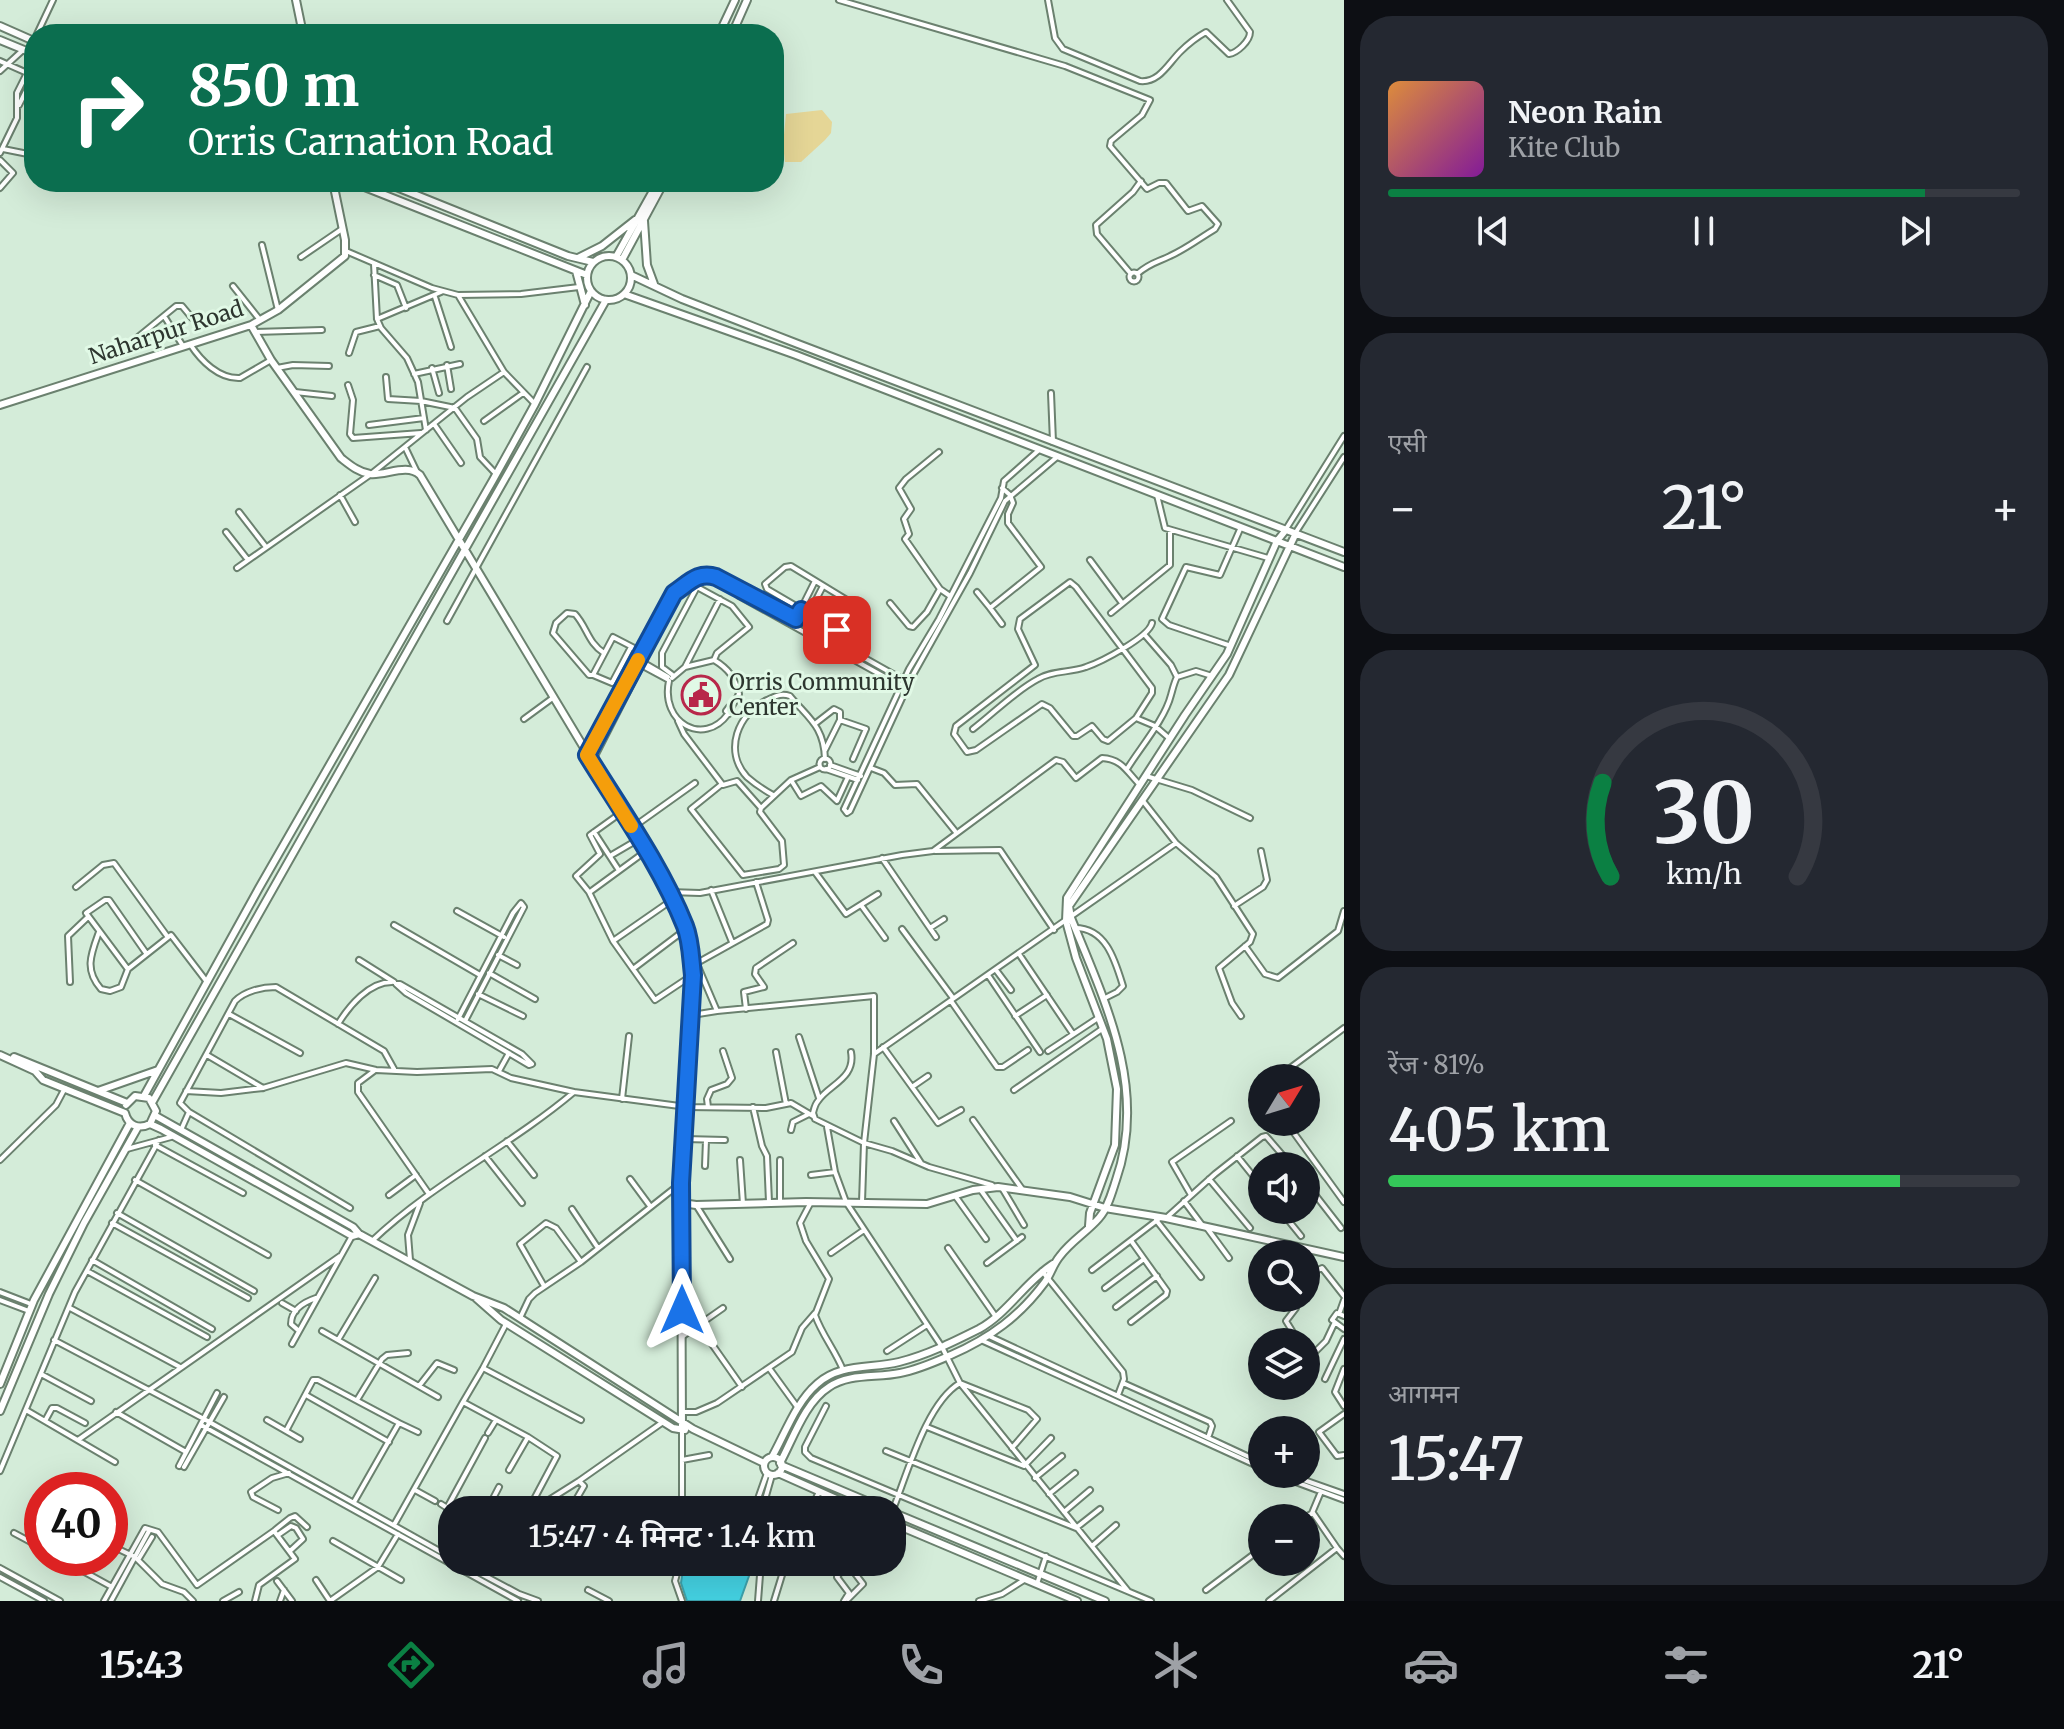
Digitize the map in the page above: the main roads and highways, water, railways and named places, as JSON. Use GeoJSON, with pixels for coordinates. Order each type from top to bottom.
{"type":"FeatureCollection","features":[{"type":"Feature","properties":{"kind":"water"},"geometry":{"type":"Polygon","coordinates":[[[682,1576],[749,1576],[740,1601],[687,1601],[682,1576]]]}},
{"type":"Feature","properties":{"kind":"place","name":"Orris Community Center"},"geometry":{"type":"Point","coordinates":[701,695]}}]}
